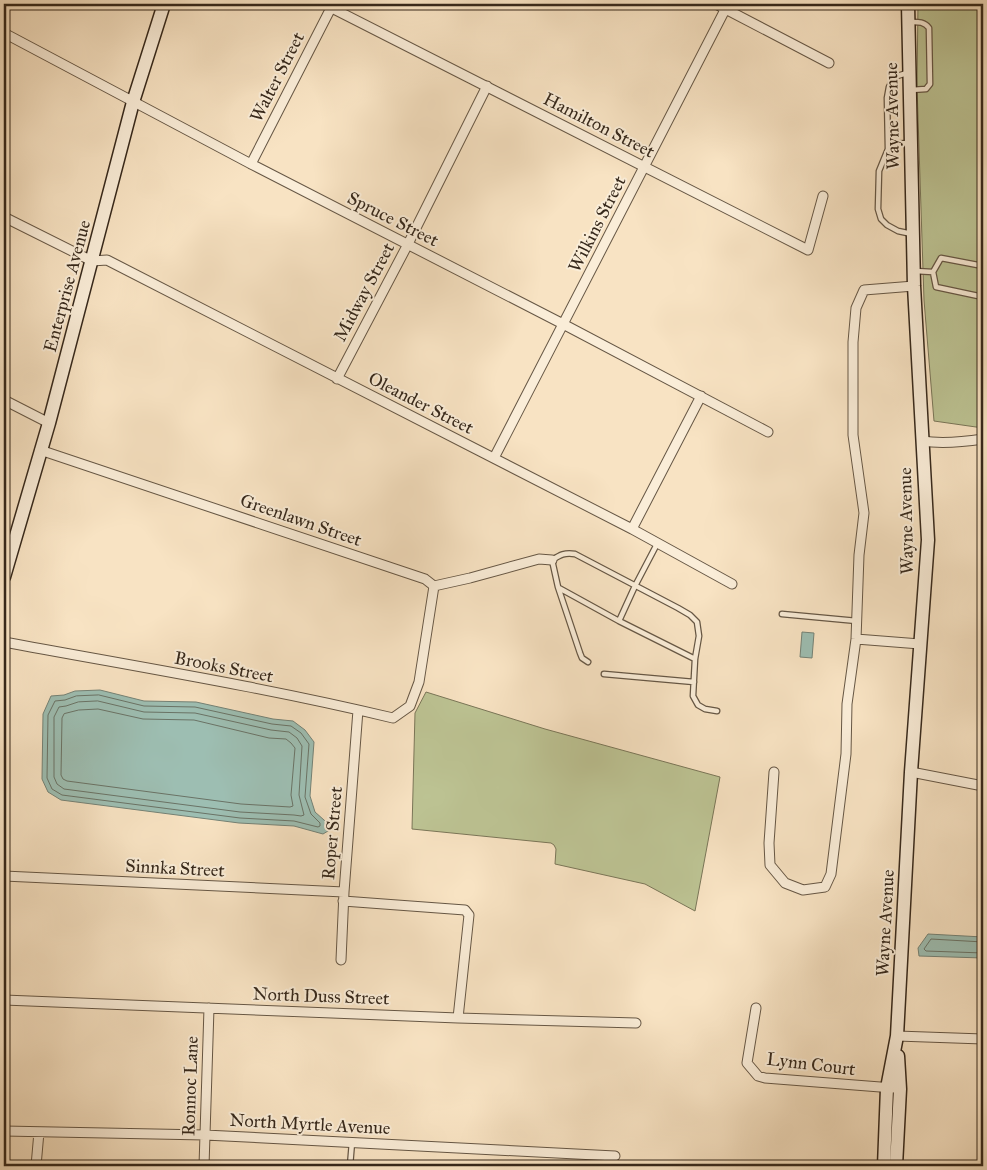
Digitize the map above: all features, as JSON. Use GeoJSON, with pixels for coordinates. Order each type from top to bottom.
{"type":"FeatureCollection","features":[{"type":"Feature","properties":{"kind":"street","name":"Enterprise Avenue"},"geometry":{"type":"LineString","coordinates":[[4,573],[49,423],[133,102],[164,4]]}},
{"type":"Feature","properties":{"kind":"street"},"geometry":{"type":"LineString","coordinates":[[716,4],[726,6],[829,63]]}},
{"type":"Feature","properties":{"kind":"street","name":"Wayne Avenue"},"geometry":{"type":"LineString","coordinates":[[896,1166],[900,1089],[897,1036],[911,772],[928,540],[913,271],[908,4]]}},
{"type":"Feature","properties":{"kind":"street","name":"Hamilton Street"},"geometry":{"type":"LineString","coordinates":[[329,5],[808,250],[823,196]]}},
{"type":"Feature","properties":{"kind":"street","name":"Walter Street"},"geometry":{"type":"LineString","coordinates":[[251,164],[329,5]]}},
{"type":"Feature","properties":{"kind":"street","name":"Wilkins Street"},"geometry":{"type":"LineString","coordinates":[[494,458],[726,6]]}},
{"type":"Feature","properties":{"kind":"street","name":"Spruce Street"},"geometry":{"type":"LineString","coordinates":[[4,33],[251,164],[563,324],[768,432]]}},
{"type":"Feature","properties":{"kind":"street","name":"Midway Street"},"geometry":{"type":"LineString","coordinates":[[337,379],[408,244],[487,86]]}},
{"type":"Feature","properties":{"kind":"street","name":"Oleander Street"},"geometry":{"type":"LineString","coordinates":[[4,217],[92,261],[107,260],[632,529],[732,584]]}},
{"type":"Feature","properties":{"kind":"street"},"geometry":{"type":"LineString","coordinates":[[774,772],[769,844],[770,865],[785,883],[803,890],[825,887],[831,874],[846,754],[847,704],[856,639],[857,584],[864,513],[853,435],[853,342],[856,308],[864,290],[914,286]]}},
{"type":"Feature","properties":{"kind":"street"},"geometry":{"type":"LineString","coordinates":[[632,529],[701,396]]}},
{"type":"Feature","properties":{"kind":"street"},"geometry":{"type":"LineString","coordinates":[[4,400],[49,423]]}},
{"type":"Feature","properties":{"kind":"street"},"geometry":{"type":"LineString","coordinates":[[922,441],[933,443],[983,440]]}},
{"type":"Feature","properties":{"kind":"street","name":"Greenlawn Street"},"geometry":{"type":"LineString","coordinates":[[40,450],[425,579],[434,586]]}},
{"type":"Feature","properties":{"kind":"street"},"geometry":{"type":"LineString","coordinates":[[434,586],[539,559],[552,560]]}},
{"type":"Feature","properties":{"kind":"street","name":"Brooks Street"},"geometry":{"type":"LineString","coordinates":[[4,642],[235,685],[392,718],[410,706],[419,682],[434,586]]}},
{"type":"Feature","properties":{"kind":"street"},"geometry":{"type":"LineString","coordinates":[[856,639],[920,644]]}},
{"type":"Feature","properties":{"kind":"street","name":"Roper Street"},"geometry":{"type":"LineString","coordinates":[[341,960],[358,710]]}},
{"type":"Feature","properties":{"kind":"street"},"geometry":{"type":"LineString","coordinates":[[911,772],[983,786]]}},
{"type":"Feature","properties":{"kind":"street","name":"Sinnka Street"},"geometry":{"type":"LineString","coordinates":[[4,876],[344,896],[465,910],[469,915],[458,1018]]}},
{"type":"Feature","properties":{"kind":"street","name":"North Duss Street"},"geometry":{"type":"LineString","coordinates":[[4,1000],[636,1023]]}},
{"type":"Feature","properties":{"kind":"street","name":"Ronnoc Lane"},"geometry":{"type":"LineString","coordinates":[[204,1166],[209,1008]]}},
{"type":"Feature","properties":{"kind":"street","name":"Lynn Court"},"geometry":{"type":"LineString","coordinates":[[756,1008],[748,1063],[758,1076],[900,1089]]}},
{"type":"Feature","properties":{"kind":"street"},"geometry":{"type":"LineString","coordinates":[[897,1036],[983,1039]]}},
{"type":"Feature","properties":{"kind":"street","name":"Wayne Avenue"},"geometry":{"type":"LineString","coordinates":[[884,1166],[887,1088],[897,1036]]}},
{"type":"Feature","properties":{"kind":"street","name":"North Myrtle Avenue"},"geometry":{"type":"LineString","coordinates":[[4,1131],[205,1135],[615,1156]]}},
{"type":"Feature","properties":{"kind":"street"},"geometry":{"type":"LineString","coordinates":[[36,1166],[39,1132]]}},
{"type":"Feature","properties":{"kind":"lane"},"geometry":{"type":"LineString","coordinates":[[908,22],[923,22],[929,28],[930,84],[926,89],[909,90]]}},
{"type":"Feature","properties":{"kind":"lane"},"geometry":{"type":"LineString","coordinates":[[909,72],[894,78],[889,87],[887,98],[888,150],[879,171],[878,209],[880,219],[887,225],[912,235]]}},
{"type":"Feature","properties":{"kind":"lane"},"geometry":{"type":"LineString","coordinates":[[888,144],[910,143]]}},
{"type":"Feature","properties":{"kind":"lane"},"geometry":{"type":"LineString","coordinates":[[983,266],[941,258],[933,272],[936,287],[983,297]]}},
{"type":"Feature","properties":{"kind":"lane"},"geometry":{"type":"LineString","coordinates":[[913,271],[933,272]]}},
{"type":"Feature","properties":{"kind":"lane"},"geometry":{"type":"LineString","coordinates":[[619,621],[658,543]]}},
{"type":"Feature","properties":{"kind":"lane"},"geometry":{"type":"LineString","coordinates":[[588,662],[582,658],[580,653],[558,587],[552,560],[566,552],[575,554],[690,615],[697,622],[699,636],[695,659],[693,696],[698,705],[705,709],[716,711]]}},
{"type":"Feature","properties":{"kind":"lane"},"geometry":{"type":"LineString","coordinates":[[558,587],[619,621],[695,659]]}},
{"type":"Feature","properties":{"kind":"lane"},"geometry":{"type":"LineString","coordinates":[[782,614],[857,621]]}},
{"type":"Feature","properties":{"kind":"lane"},"geometry":{"type":"LineString","coordinates":[[604,674],[694,682]]}},
{"type":"Feature","properties":{"kind":"lane"},"geometry":{"type":"LineString","coordinates":[[350,1166],[352,1142]]}},
{"type":"Feature","properties":{"kind":"green space"},"geometry":{"type":"Polygon","coordinates":[[[918,4],[983,4],[983,428],[934,421],[924,300],[917,86],[918,4]]]}},
{"type":"Feature","properties":{"kind":"green space"},"geometry":{"type":"Polygon","coordinates":[[[426,692],[545,729],[720,777],[695,911],[645,884],[555,864],[556,849],[551,843],[412,829],[415,713],[426,692]]]}},
{"type":"Feature","properties":{"kind":"green space"},"geometry":{"type":"Polygon","coordinates":[[[373,1162],[406,1164],[406,1166],[373,1166],[373,1162]]]}},
{"type":"Feature","properties":{"kind":"water"},"geometry":{"type":"Polygon","coordinates":[[[802,632],[814,633],[812,658],[800,657],[802,632]]]}},
{"type":"Feature","properties":{"kind":"water"},"geometry":{"type":"Polygon","coordinates":[[[100,690],[144,701],[196,702],[273,719],[293,721],[305,730],[314,742],[310,796],[315,812],[333,828],[323,834],[294,826],[239,823],[61,800],[48,792],[42,779],[43,714],[51,696],[64,695],[75,691],[100,690]]]}},
{"type":"Feature","properties":{"kind":"water"},"geometry":{"type":"Polygon","coordinates":[[[928,934],[983,937],[983,958],[919,956],[918,948],[928,934]]]}}]}
